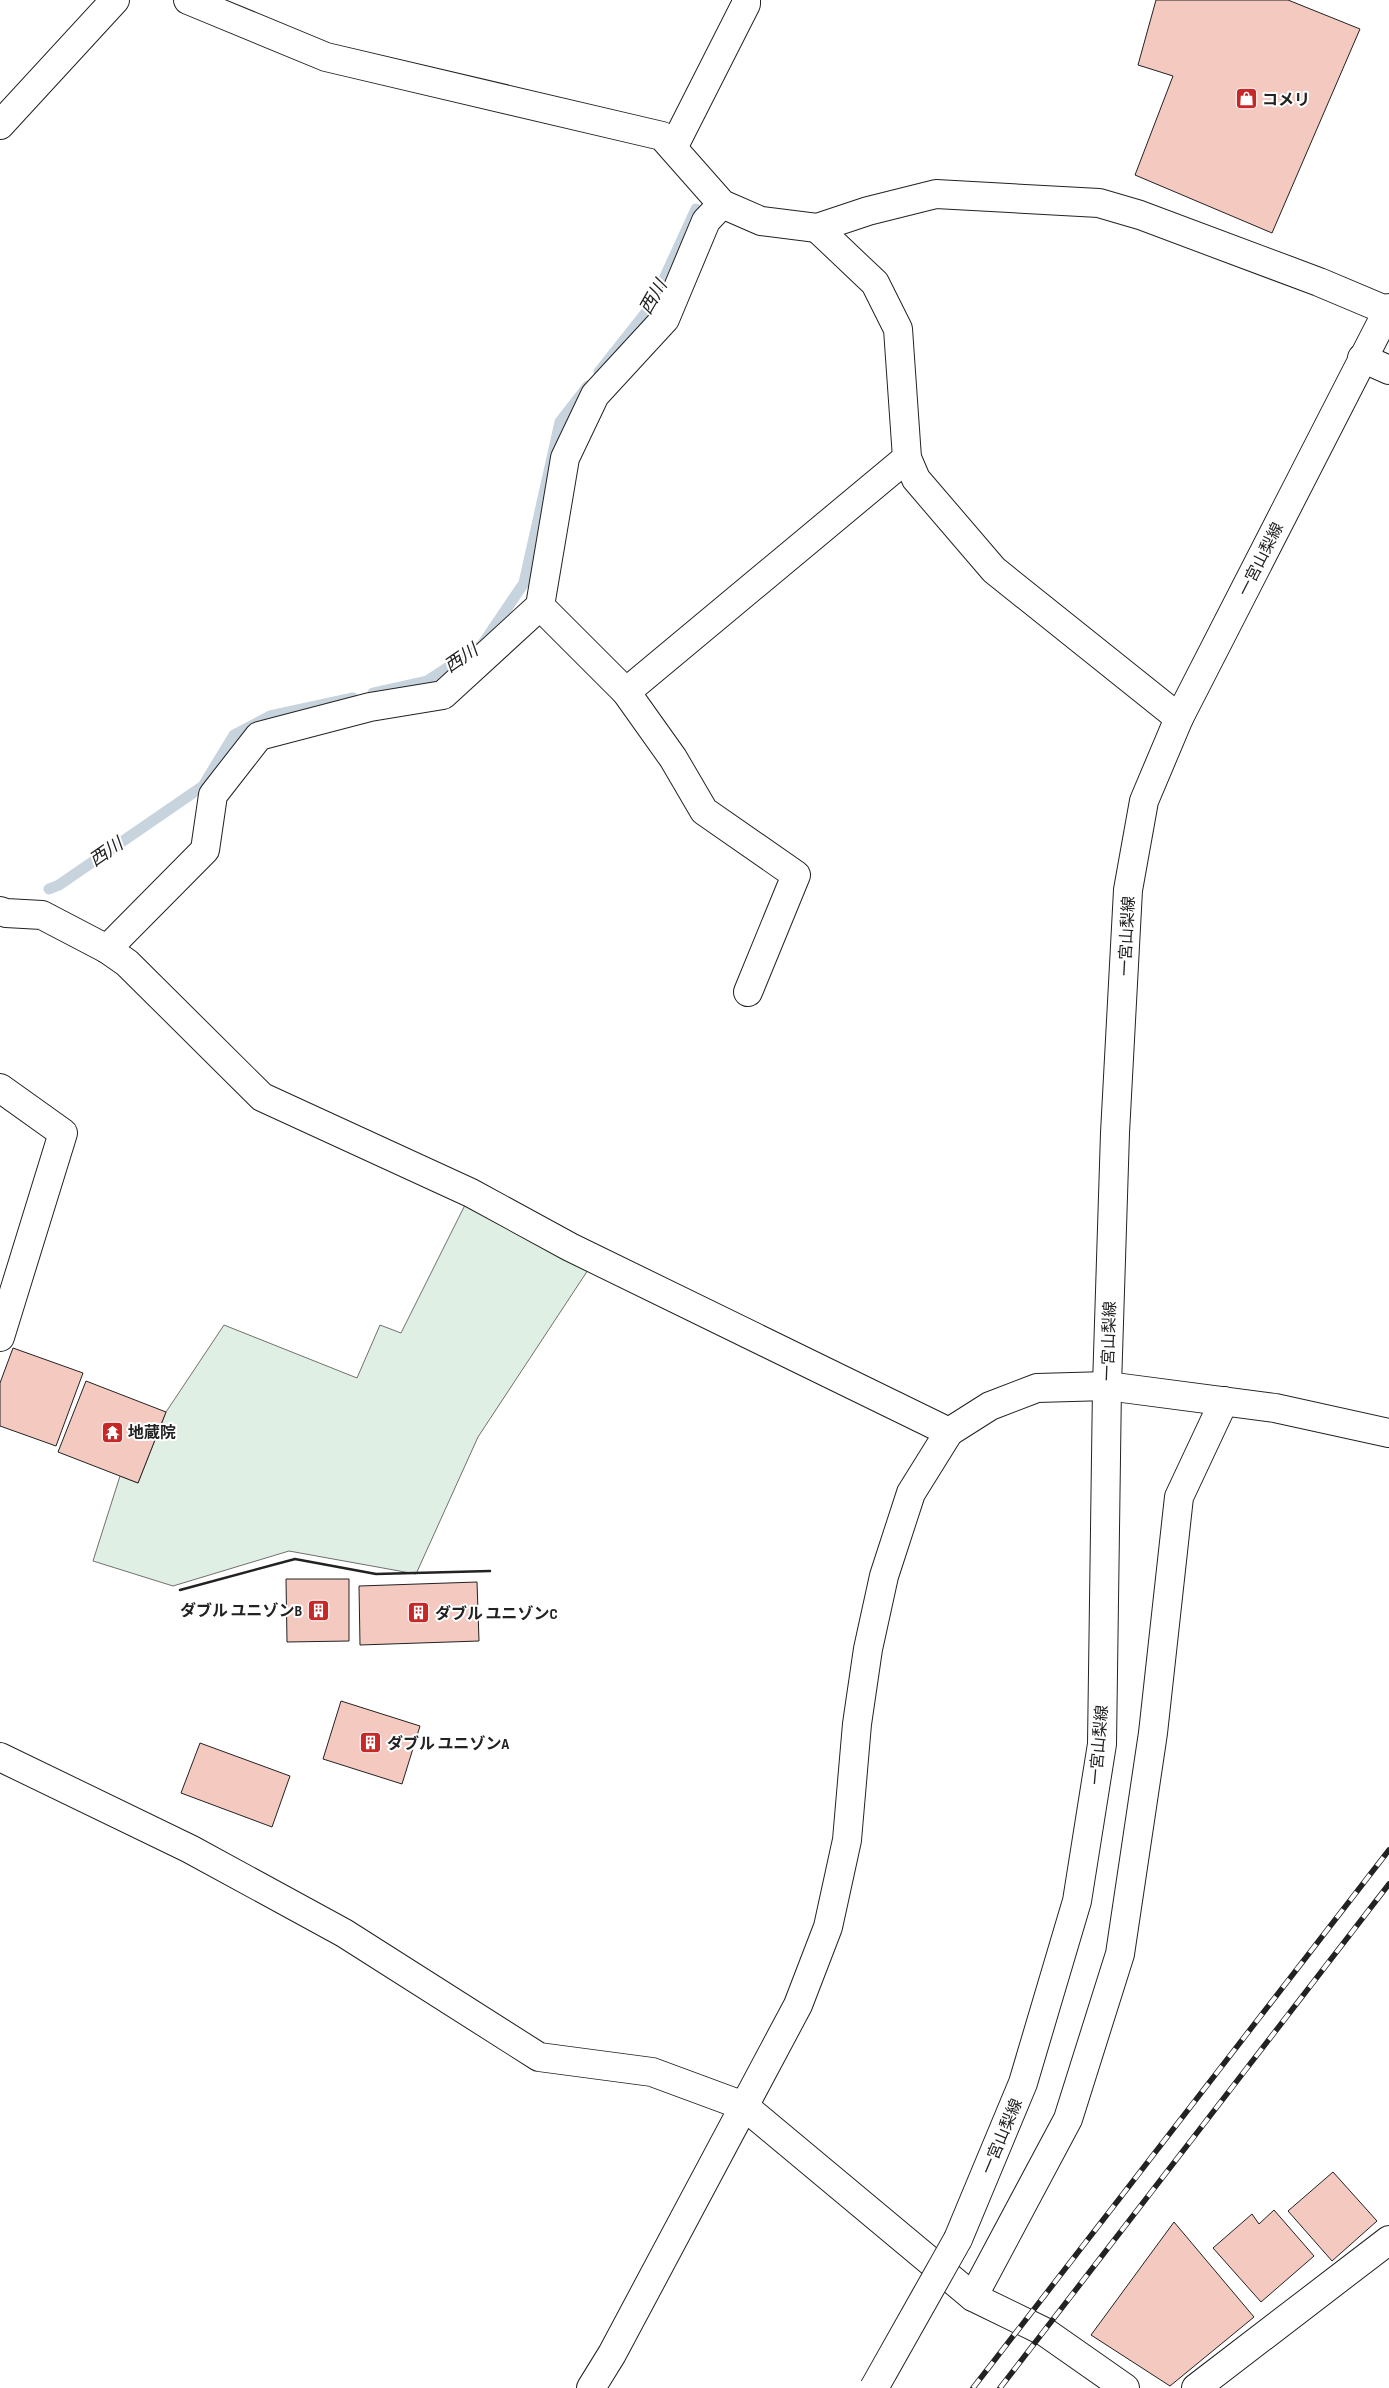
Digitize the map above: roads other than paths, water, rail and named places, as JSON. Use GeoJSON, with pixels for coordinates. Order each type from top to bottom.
{"type":"FeatureCollection","features":[{"type":"Feature","properties":{"kind":"street"},"geometry":{"type":"LineString","coordinates":[[0,125],[115,0]]}},
{"type":"Feature","properties":{"kind":"street"},"geometry":{"type":"LineString","coordinates":[[188,0],[326,57],[662,136],[722,204],[762,221],[817,228],[868,211],[936,194],[1099,203],[1149,218],[1388,309]]}},
{"type":"Feature","properties":{"kind":"street"},"geometry":{"type":"LineString","coordinates":[[673,148],[746,4],[746,0]]}},
{"type":"Feature","properties":{"kind":"street"},"geometry":{"type":"LineString","coordinates":[[107,949],[205,850],[213,795],[259,736],[370,707],[443,695],[540,606],[565,458],[595,395],[665,319],[706,221],[722,204]]}},
{"type":"Feature","properties":{"kind":"street"},"geometry":{"type":"LineString","coordinates":[[817,228],[875,283],[898,329],[907,458],[916,479],[994,570],[1179,718]]}},
{"type":"Feature","properties":{"kind":"street","name":"一宮山梨線"},"geometry":{"type":"LineString","coordinates":[[874,2388],[958,2239],[1023,2083],[1077,1901],[1102,1744],[1107,1386],[1116,1133],[1128,890],[1144,801],[1179,718],[1388,309]]}},
{"type":"Feature","properties":{"kind":"street"},"geometry":{"type":"LineString","coordinates":[[1362,358],[1389,370]]}},
{"type":"Feature","properties":{"kind":"street"},"geometry":{"type":"LineString","coordinates":[[626,692],[907,458]]}},
{"type":"Feature","properties":{"kind":"street"},"geometry":{"type":"LineString","coordinates":[[540,606],[626,692],[673,758],[704,812],[796,875],[748,992]]}},
{"type":"Feature","properties":{"kind":"street"},"geometry":{"type":"LineString","coordinates":[[2,918],[42,915],[107,949],[127,963],[262,1096],[470,1193],[570,1247],[949,1432]]}},
{"type":"Feature","properties":{"kind":"street"},"geometry":{"type":"LineString","coordinates":[[0,1088],[64,1133],[0,1337]]}},
{"type":"Feature","properties":{"kind":"street"},"geometry":{"type":"LineString","coordinates":[[591,2388],[617,2346],[798,2005],[828,1927],[847,1840],[857,1724],[868,1649],[884,1576],[911,1493],[949,1432],[990,1406],[1037,1388],[1107,1386],[1275,1408],[1389,1433]]}},
{"type":"Feature","properties":{"kind":"street"},"geometry":{"type":"LineString","coordinates":[[973,2297],[1068,2119],[1120,1954],[1153,1733],[1179,1497],[1224,1401]]}},
{"type":"Feature","properties":{"kind":"street"},"geometry":{"type":"LineString","coordinates":[[0,1757],[190,1849],[335,1928],[539,2057],[652,2072],[744,2106],[973,2297],[1045,2332],[1125,2388]]}},
{"type":"Feature","properties":{"kind":"street"},"geometry":{"type":"LineString","coordinates":[[1196,2388],[1389,2240]]}},
{"type":"Feature","properties":{"kind":"waterway","name":"西川"},"geometry":{"type":"LineString","coordinates":[[599,372],[652,305],[696,209]]}},
{"type":"Feature","properties":{"kind":"waterway","name":"西川"},"geometry":{"type":"LineString","coordinates":[[373,693],[427,681],[482,645],[524,583],[560,422],[588,386]]}},
{"type":"Feature","properties":{"kind":"waterway","name":"西川"},"geometry":{"type":"LineString","coordinates":[[49,889],[59,885],[203,786],[234,735],[270,716],[353,698]]}},
{"type":"Feature","properties":{"kind":"railway"},"geometry":{"type":"LineString","coordinates":[[973,2388],[1389,1850]]}},
{"type":"Feature","properties":{"kind":"railway"},"geometry":{"type":"LineString","coordinates":[[1000,2388],[1389,1884]]}},
{"type":"Feature","properties":{"kind":"place","name":"コメリ"},"geometry":{"type":"Point","coordinates":[1246,99]}},
{"type":"Feature","properties":{"kind":"place","name":"地蔵院"},"geometry":{"type":"Point","coordinates":[112,1432]}},
{"type":"Feature","properties":{"kind":"place","name":"ダブル ユニゾンB"},"geometry":{"type":"Point","coordinates":[318,1610]}},
{"type":"Feature","properties":{"kind":"place","name":"ダブル ユニゾンC"},"geometry":{"type":"Point","coordinates":[419,1613]}},
{"type":"Feature","properties":{"kind":"place","name":"ダブル ユニゾンA"},"geometry":{"type":"Point","coordinates":[371,1743]}}]}
